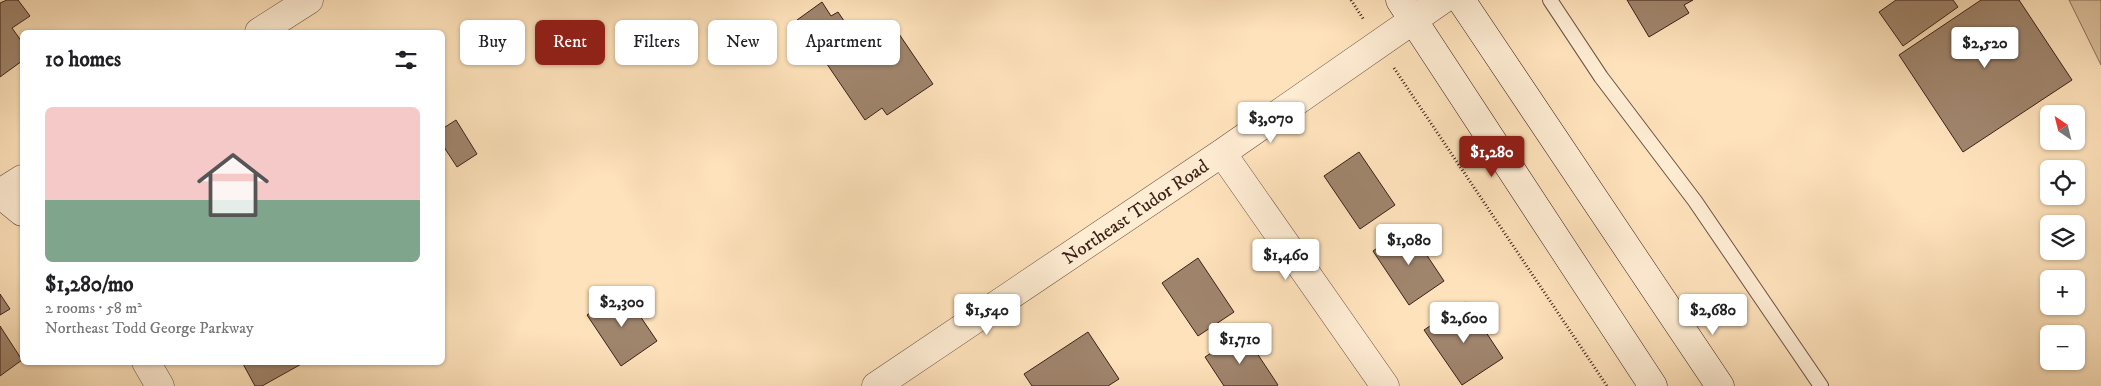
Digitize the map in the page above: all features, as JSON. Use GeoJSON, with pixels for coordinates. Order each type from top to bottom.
{"type":"FeatureCollection","features":[{"type":"Feature","properties":{"kind":"street"},"geometry":{"type":"LineString","coordinates":[[262,30],[308,0]]}},
{"type":"Feature","properties":{"kind":"street","name":"Northeast Tudor Road"},"geometry":{"type":"LineString","coordinates":[[876,386],[1379,44],[1407,10],[1442,0]]}},
{"type":"Feature","properties":{"kind":"street"},"geometry":{"type":"LineString","coordinates":[[1461,0],[1720,386]]}},
{"type":"Feature","properties":{"kind":"street"},"geometry":{"type":"LineString","coordinates":[[1407,10],[1653,386]]}},
{"type":"Feature","properties":{"kind":"street"},"geometry":{"type":"LineString","coordinates":[[1222,152],[1385,386]]}},
{"type":"Feature","properties":{"kind":"street"},"geometry":{"type":"LineString","coordinates":[[20,180],[0,194],[20,210]]}},
{"type":"Feature","properties":{"kind":"street"},"geometry":{"type":"LineString","coordinates":[[148,365],[160,386]]}},
{"type":"Feature","properties":{"kind":"lane"},"geometry":{"type":"LineString","coordinates":[[1550,0],[1601,77],[1695,201],[1820,386]]}},
{"type":"Feature","properties":{"kind":"path"},"geometry":{"type":"LineString","coordinates":[[1351,0],[1607,386]]}},
{"type":"Feature","properties":{"kind":"shaded area"},"geometry":{"type":"Polygon","coordinates":[[[2069,0],[2101,0],[2101,65],[2069,0]]]}},
{"type":"Feature","properties":{"kind":"building"},"geometry":{"type":"Polygon","coordinates":[[[7,0],[18,0],[30,16],[12,28],[20,39],[20,62],[0,77],[0,3],[7,0]]]}},
{"type":"Feature","properties":{"kind":"building"},"geometry":{"type":"Polygon","coordinates":[[[1627,0],[1693,0],[1684,5],[1689,13],[1649,37],[1627,0]]]}},
{"type":"Feature","properties":{"kind":"building"},"geometry":{"type":"Polygon","coordinates":[[[1896,0],[1953,0],[1958,7],[1903,46],[1879,12],[1896,0]]]}},
{"type":"Feature","properties":{"kind":"building"},"geometry":{"type":"Polygon","coordinates":[[[1981,0],[2019,0],[2072,80],[1963,152],[1899,55],[1981,0]]]}},
{"type":"Feature","properties":{"kind":"building"},"geometry":{"type":"Polygon","coordinates":[[[822,2],[831,16],[838,12],[843,20],[797,20],[822,2]]]}},
{"type":"Feature","properties":{"kind":"building"},"geometry":{"type":"Polygon","coordinates":[[[900,35],[933,84],[887,115],[882,108],[865,120],[828,65],[900,65],[900,35]]]}},
{"type":"Feature","properties":{"kind":"building"},"geometry":{"type":"Polygon","coordinates":[[[456,120],[477,154],[457,167],[445,149],[445,127],[456,120]]]}},
{"type":"Feature","properties":{"kind":"building"},"geometry":{"type":"Polygon","coordinates":[[[1359,152],[1395,205],[1360,229],[1324,176],[1359,152]]]}},
{"type":"Feature","properties":{"kind":"building"},"geometry":{"type":"Polygon","coordinates":[[[1408,227],[1444,281],[1409,305],[1373,251],[1408,227]]]}},
{"type":"Feature","properties":{"kind":"building"},"geometry":{"type":"Polygon","coordinates":[[[1198,258],[1234,312],[1198,336],[1162,283],[1198,258]]]}},
{"type":"Feature","properties":{"kind":"building"},"geometry":{"type":"Polygon","coordinates":[[[623,291],[657,341],[621,366],[587,315],[623,291]]]}},
{"type":"Feature","properties":{"kind":"building"},"geometry":{"type":"Polygon","coordinates":[[[0,294],[10,309],[0,315],[0,294]]]}},
{"type":"Feature","properties":{"kind":"building"},"geometry":{"type":"Polygon","coordinates":[[[1466,302],[1503,358],[1462,385],[1424,330],[1466,302]]]}},
{"type":"Feature","properties":{"kind":"building"},"geometry":{"type":"Polygon","coordinates":[[[0,326],[20,357],[20,361],[0,376],[0,326]]]}},
{"type":"Feature","properties":{"kind":"building"},"geometry":{"type":"Polygon","coordinates":[[[1088,332],[1119,379],[1108,386],[1032,386],[1024,374],[1088,332]]]}},
{"type":"Feature","properties":{"kind":"building"},"geometry":{"type":"Polygon","coordinates":[[[1243,332],[1278,385],[1224,386],[1205,357],[1243,332]]]}},
{"type":"Feature","properties":{"kind":"building"},"geometry":{"type":"Polygon","coordinates":[[[244,365],[300,365],[262,386],[255,386],[244,365]]]}}]}
